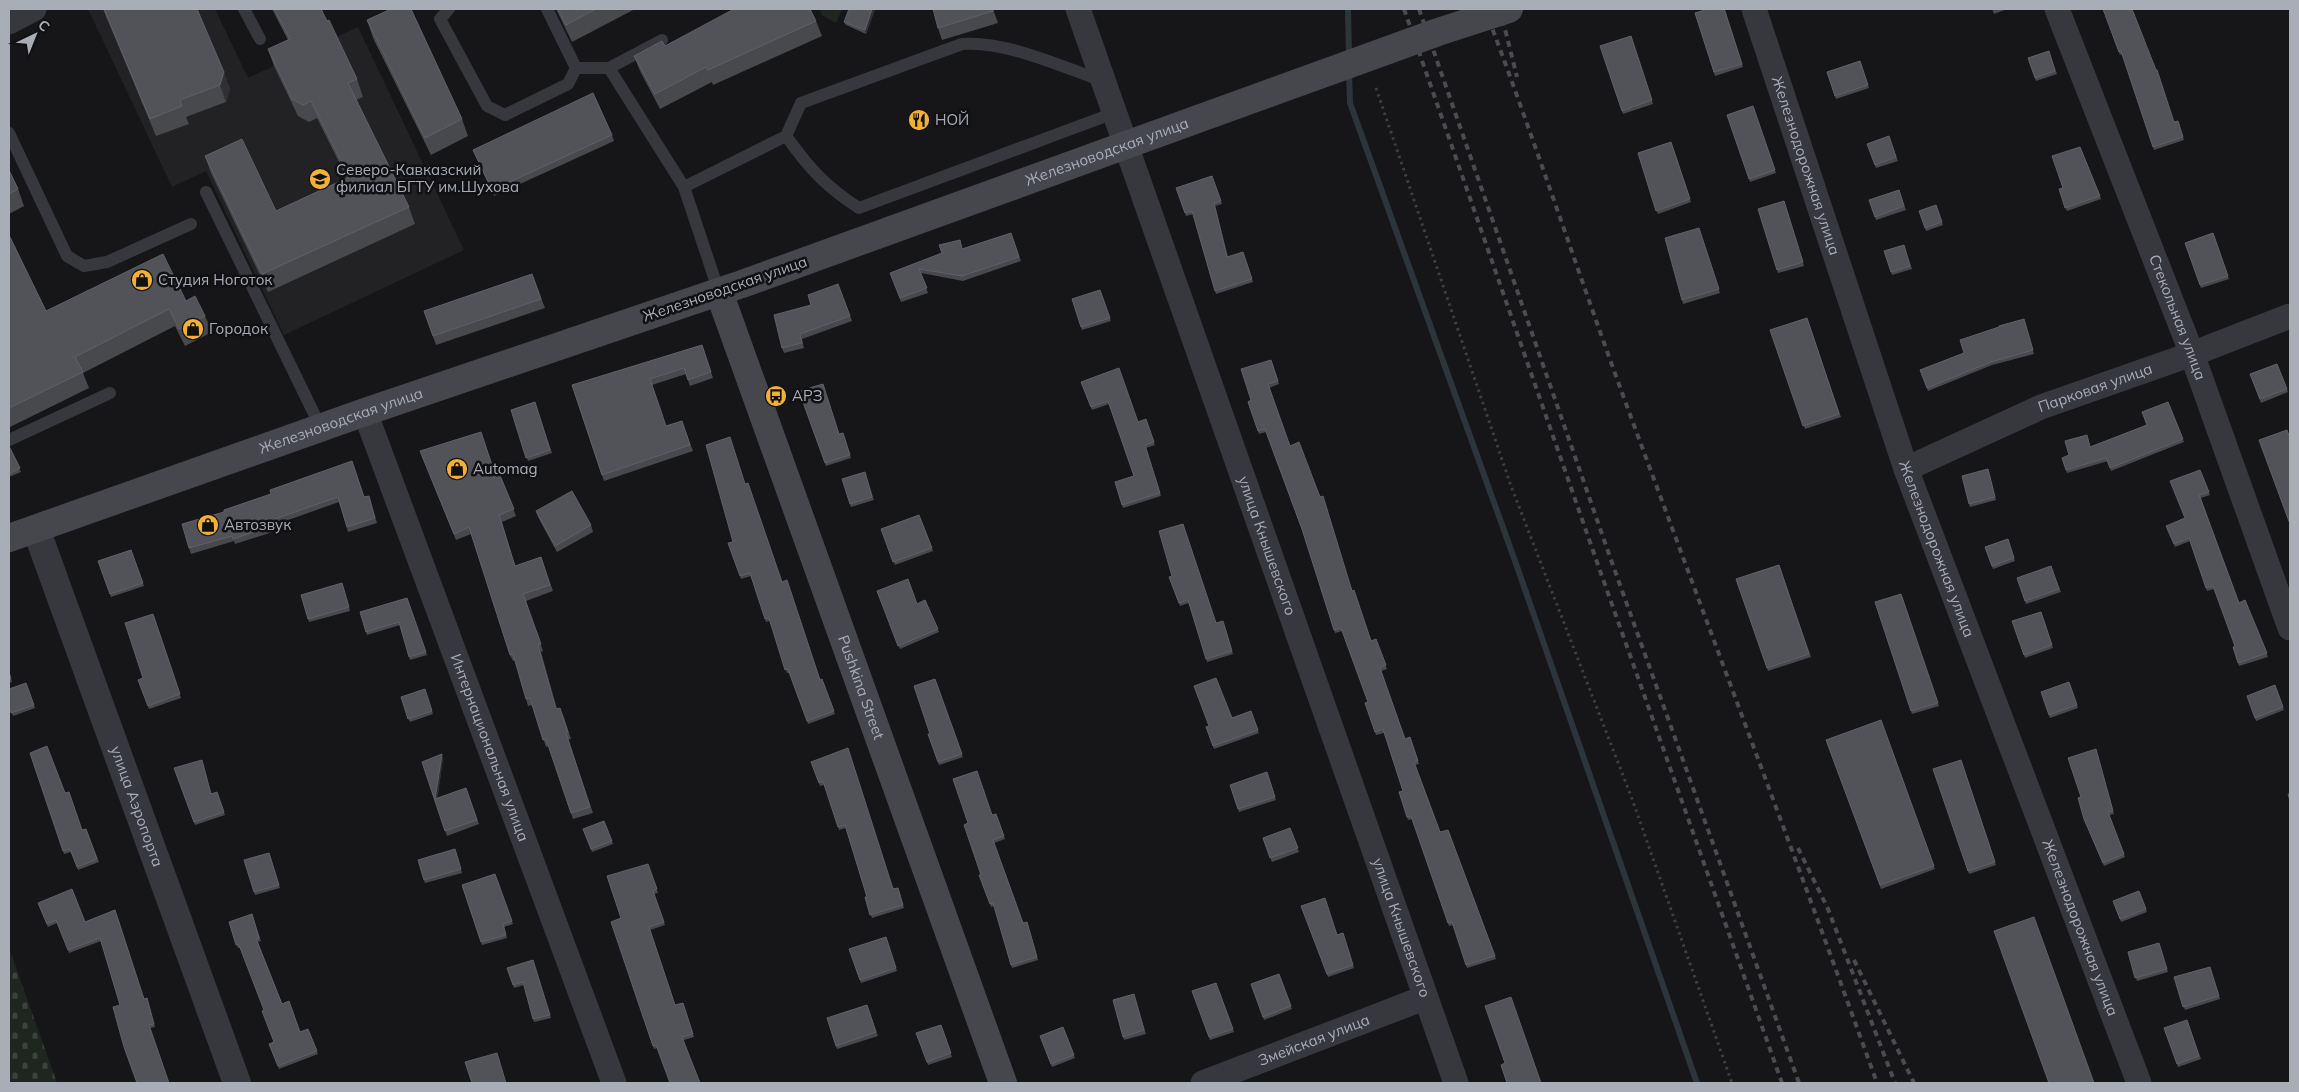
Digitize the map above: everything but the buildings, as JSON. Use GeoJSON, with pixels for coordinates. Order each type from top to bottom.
{"type":"FeatureCollection","features":[{"type":"Feature","properties":{"kind":"main road","name":"Железноводская улица"},"geometry":{"type":"LineString","coordinates":[[9,537],[365,412],[731,288],[1438,32],[1509,9]]}},
{"type":"Feature","properties":{"kind":"main road","name":"Pushkina Street"},"geometry":{"type":"LineString","coordinates":[[731,288],[1003,1083]]}},
{"type":"Feature","properties":{"kind":"street"},"geometry":{"type":"LineString","coordinates":[[9,22],[34,9]]}},
{"type":"Feature","properties":{"kind":"street","name":"улица Кнышевского"},"geometry":{"type":"LineString","coordinates":[[1078,9],[1424,998],[1456,1083]]}},
{"type":"Feature","properties":{"kind":"street","name":"Железнодорожная улица"},"geometry":{"type":"LineString","coordinates":[[1754,9],[1906,469],[2139,1083]]}},
{"type":"Feature","properties":{"kind":"street","name":"Стекольная улица"},"geometry":{"type":"LineString","coordinates":[[2058,9],[2192,354],[2290,628]]}},
{"type":"Feature","properties":{"kind":"street","name":"Парковая улица"},"geometry":{"type":"LineString","coordinates":[[1906,469],[2041,407],[2192,354],[2290,316]]}},
{"type":"Feature","properties":{"kind":"street","name":"Интернациональная улица"},"geometry":{"type":"LineString","coordinates":[[365,412],[614,1083]]}},
{"type":"Feature","properties":{"kind":"street","name":"улица Аэропорта"},"geometry":{"type":"LineString","coordinates":[[36,529],[237,1083]]}},
{"type":"Feature","properties":{"kind":"street","name":"Змейская улица"},"geometry":{"type":"LineString","coordinates":[[1203,1083],[1424,998]]}},
{"type":"Feature","properties":{"kind":"lane"},"geometry":{"type":"LineString","coordinates":[[244,9],[260,39]]}},
{"type":"Feature","properties":{"kind":"lane"},"geometry":{"type":"LineString","coordinates":[[449,9],[440,19],[487,106],[505,116],[568,84],[576,68]]}},
{"type":"Feature","properties":{"kind":"lane"},"geometry":{"type":"LineString","coordinates":[[547,9],[576,68]]}},
{"type":"Feature","properties":{"kind":"lane"},"geometry":{"type":"LineString","coordinates":[[576,68],[610,68],[662,40]]}},
{"type":"Feature","properties":{"kind":"lane"},"geometry":{"type":"LineString","coordinates":[[684,187],[786,136],[801,103],[962,44],[982,42],[1007,48],[1103,81]]}},
{"type":"Feature","properties":{"kind":"lane"},"geometry":{"type":"LineString","coordinates":[[610,68],[684,187],[731,288]]}},
{"type":"Feature","properties":{"kind":"lane"},"geometry":{"type":"LineString","coordinates":[[786,136],[804,162],[833,191],[859,208],[1114,113]]}},
{"type":"Feature","properties":{"kind":"lane"},"geometry":{"type":"LineString","coordinates":[[9,133],[67,256],[84,266],[107,262],[191,224]]}},
{"type":"Feature","properties":{"kind":"lane"},"geometry":{"type":"LineString","coordinates":[[206,192],[321,428]]}},
{"type":"Feature","properties":{"kind":"lane"},"geometry":{"type":"LineString","coordinates":[[9,440],[110,393]]}},
{"type":"Feature","properties":{"kind":"path"},"geometry":{"type":"LineString","coordinates":[[1376,88],[1511,486],[1631,796],[1732,1083]]}},
{"type":"Feature","properties":{"kind":"shaded area","name":"Северо-Кавказский филиал БГТУ им.Шухова"},"geometry":{"type":"Polygon","coordinates":[[[88,9],[215,9],[248,78],[358,27],[464,250],[284,335],[206,171],[172,187],[88,9]]]}},
{"type":"Feature","properties":{"kind":"green space"},"geometry":{"type":"Polygon","coordinates":[[[820,9],[842,9],[836,23],[822,15],[820,9]]]}},
{"type":"Feature","properties":{"kind":"green space"},"geometry":{"type":"Polygon","coordinates":[[[9,948],[57,1083],[9,1083],[9,948]]]}},
{"type":"Feature","properties":{"kind":"waterway"},"geometry":{"type":"LineString","coordinates":[[1348,9],[1349,57]]}},
{"type":"Feature","properties":{"kind":"waterway"},"geometry":{"type":"LineString","coordinates":[[1349,70],[1350,103],[1514,558],[1697,1083]]}},
{"type":"Feature","properties":{"kind":"railway"},"geometry":{"type":"LineString","coordinates":[[1404,9],[1598,565],[1782,1083]]}},
{"type":"Feature","properties":{"kind":"railway"},"geometry":{"type":"LineString","coordinates":[[1419,9],[1610,557],[1799,1083]]}},
{"type":"Feature","properties":{"kind":"railway"},"geometry":{"type":"LineString","coordinates":[[1485,9],[1522,108],[1628,409],[1877,1083]]}},
{"type":"Feature","properties":{"kind":"railway"},"geometry":{"type":"LineString","coordinates":[[1500,9],[1517,77]]}},
{"type":"Feature","properties":{"kind":"railway"},"geometry":{"type":"LineString","coordinates":[[1798,848],[1828,909],[1895,1083]]}},
{"type":"Feature","properties":{"kind":"railway"},"geometry":{"type":"LineString","coordinates":[[1854,960],[1914,1083]]}},
{"type":"Feature","properties":{"kind":"place","name":"НОЙ"},"geometry":{"type":"Point","coordinates":[919,120]}},
{"type":"Feature","properties":{"kind":"place","name":"Северо-Кавказский филиал БГТУ им.Шухова"},"geometry":{"type":"Point","coordinates":[320,179]}},
{"type":"Feature","properties":{"kind":"place","name":"Студия Ноготок"},"geometry":{"type":"Point","coordinates":[142,280]}},
{"type":"Feature","properties":{"kind":"place","name":"Городок"},"geometry":{"type":"Point","coordinates":[193,329]}},
{"type":"Feature","properties":{"kind":"place","name":"АРЗ"},"geometry":{"type":"Point","coordinates":[776,396]}},
{"type":"Feature","properties":{"kind":"place","name":"Automag"},"geometry":{"type":"Point","coordinates":[457,469]}},
{"type":"Feature","properties":{"kind":"place","name":"Автозвук"},"geometry":{"type":"Point","coordinates":[208,525]}}]}
